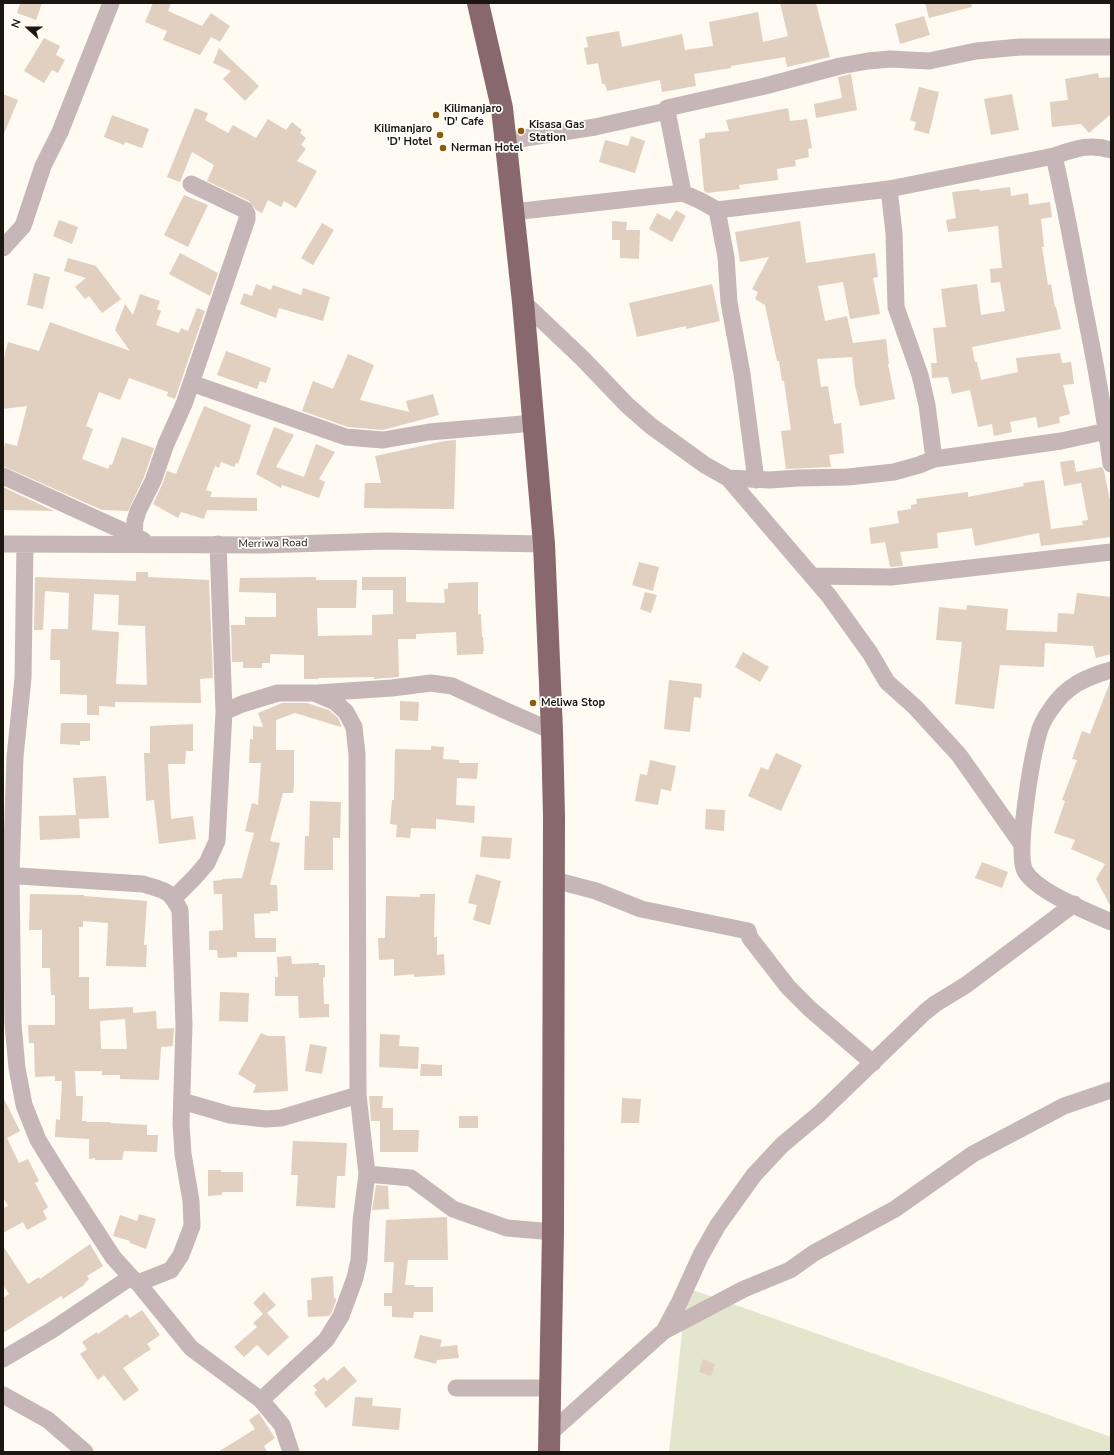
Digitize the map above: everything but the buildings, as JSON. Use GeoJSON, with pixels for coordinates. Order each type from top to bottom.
{"type":"FeatureCollection","features":[{"type":"Feature","properties":{"kind":"highway"},"geometry":{"type":"LineString","coordinates":[[478,3],[502,108],[524,302],[544,544],[554,816],[553,1232],[549,1443]]}},
{"type":"Feature","properties":{"kind":"street"},"geometry":{"type":"LineString","coordinates":[[3,248],[23,226],[44,166],[60,132],[111,3]]}},
{"type":"Feature","properties":{"kind":"street"},"geometry":{"type":"LineString","coordinates":[[506,141],[595,127],[667,111],[667,108],[758,88],[840,66],[868,61],[890,59],[929,61],[976,51],[1020,46],[1111,47]]}},
{"type":"Feature","properties":{"kind":"street"},"geometry":{"type":"LineString","coordinates":[[667,111],[683,193]]}},
{"type":"Feature","properties":{"kind":"street"},"geometry":{"type":"LineString","coordinates":[[513,212],[683,193],[717,210],[889,189],[1054,156],[1078,148],[1090,146],[1111,150]]}},
{"type":"Feature","properties":{"kind":"street"},"geometry":{"type":"LineString","coordinates":[[1054,156],[1089,330],[1107,431],[1111,464]]}},
{"type":"Feature","properties":{"kind":"street"},"geometry":{"type":"LineString","coordinates":[[134,536],[135,522],[138,511],[153,481],[166,444],[184,404],[248,214],[245,210],[191,184]]}},
{"type":"Feature","properties":{"kind":"street"},"geometry":{"type":"LineString","coordinates":[[889,189],[894,233],[896,307],[920,375],[927,405],[934,459]]}},
{"type":"Feature","properties":{"kind":"street"},"geometry":{"type":"LineString","coordinates":[[717,210],[726,257],[728,302],[742,374],[756,480]]}},
{"type":"Feature","properties":{"kind":"street"},"geometry":{"type":"LineString","coordinates":[[524,302],[651,426],[705,465],[728,478],[829,596],[870,653],[887,682],[915,707],[959,754],[1021,843]]}},
{"type":"Feature","properties":{"kind":"street"},"geometry":{"type":"LineString","coordinates":[[191,383],[346,437],[383,440],[429,432],[534,423]]}},
{"type":"Feature","properties":{"kind":"street"},"geometry":{"type":"LineString","coordinates":[[728,478],[756,480],[871,475],[894,472],[934,459],[1062,441],[1107,431]]}},
{"type":"Feature","properties":{"kind":"street"},"geometry":{"type":"LineString","coordinates":[[3,476],[152,544]]}},
{"type":"Feature","properties":{"kind":"street","name":"Merriwa Road"},"geometry":{"type":"LineString","coordinates":[[3,544],[262,545],[385,541],[544,544]]}},
{"type":"Feature","properties":{"kind":"street"},"geometry":{"type":"LineString","coordinates":[[174,898],[207,863],[217,840],[224,712],[218,544]]}},
{"type":"Feature","properties":{"kind":"street"},"geometry":{"type":"LineString","coordinates":[[25,545],[23,678],[15,757],[7,875],[13,1024],[17,1068],[24,1105],[38,1140],[58,1174],[113,1257],[190,1348],[261,1400],[282,1425],[291,1452]]}},
{"type":"Feature","properties":{"kind":"street"},"geometry":{"type":"LineString","coordinates":[[812,576],[891,577],[1111,552]]}},
{"type":"Feature","properties":{"kind":"street"},"geometry":{"type":"LineString","coordinates":[[1111,670],[1078,682],[1062,696],[1048,714],[1041,727],[1036,743],[1023,818],[1021,843],[1025,871],[1035,882],[1051,893],[1111,922]]}},
{"type":"Feature","properties":{"kind":"street"},"geometry":{"type":"LineString","coordinates":[[224,712],[242,704],[278,693],[314,693],[392,688],[431,683],[452,686],[552,731]]}},
{"type":"Feature","properties":{"kind":"street"},"geometry":{"type":"LineString","coordinates":[[261,1400],[326,1340],[341,1316],[360,1260],[361,1221],[367,1174],[358,1095],[357,754],[354,727],[346,712],[335,702],[314,693]]}},
{"type":"Feature","properties":{"kind":"street"},"geometry":{"type":"LineString","coordinates":[[3,1358],[134,1280],[171,1270],[181,1255],[192,1226],[191,1201],[183,1154],[182,1101],[184,995],[180,910],[174,898],[165,891],[143,884],[7,875]]}},
{"type":"Feature","properties":{"kind":"street"},"geometry":{"type":"LineString","coordinates":[[554,880],[596,891],[641,909],[748,931],[750,938],[788,987],[810,1009],[873,1063]]}},
{"type":"Feature","properties":{"kind":"street"},"geometry":{"type":"LineString","coordinates":[[664,1331],[679,1303],[701,1255],[718,1225],[749,1181],[782,1145],[819,1114],[914,1022],[936,1004],[966,985],[1074,904]]}},
{"type":"Feature","properties":{"kind":"street"},"geometry":{"type":"LineString","coordinates":[[549,1443],[664,1331],[744,1289],[790,1270],[814,1253],[895,1209],[973,1154],[1064,1106],[1111,1090]]}},
{"type":"Feature","properties":{"kind":"street"},"geometry":{"type":"LineString","coordinates":[[182,1101],[230,1115],[266,1119],[281,1118],[358,1095]]}},
{"type":"Feature","properties":{"kind":"street"},"geometry":{"type":"LineString","coordinates":[[367,1174],[411,1178],[453,1209],[507,1228],[553,1232]]}},
{"type":"Feature","properties":{"kind":"street"},"geometry":{"type":"LineString","coordinates":[[456,1388],[550,1388]]}},
{"type":"Feature","properties":{"kind":"street"},"geometry":{"type":"LineString","coordinates":[[3,1395],[48,1420],[85,1452]]}},
{"type":"Feature","properties":{"kind":"green space"},"geometry":{"type":"Polygon","coordinates":[[[687,1288],[1111,1437],[1111,1452],[669,1452],[687,1288]]]}},
{"type":"Feature","properties":{"kind":"place","name":"Kilimanjaro 'D' Cafe"},"geometry":{"type":"Point","coordinates":[436,115]}},
{"type":"Feature","properties":{"kind":"place","name":"Kisasa Gas Station"},"geometry":{"type":"Point","coordinates":[521,131]}},
{"type":"Feature","properties":{"kind":"place","name":"Kilimanjaro 'D' Hotel"},"geometry":{"type":"Point","coordinates":[440,135]}},
{"type":"Feature","properties":{"kind":"place","name":"Nerman Hotel"},"geometry":{"type":"Point","coordinates":[443,148]}},
{"type":"Feature","properties":{"kind":"place","name":"Meliwa Stop"},"geometry":{"type":"Point","coordinates":[533,703]}}]}
